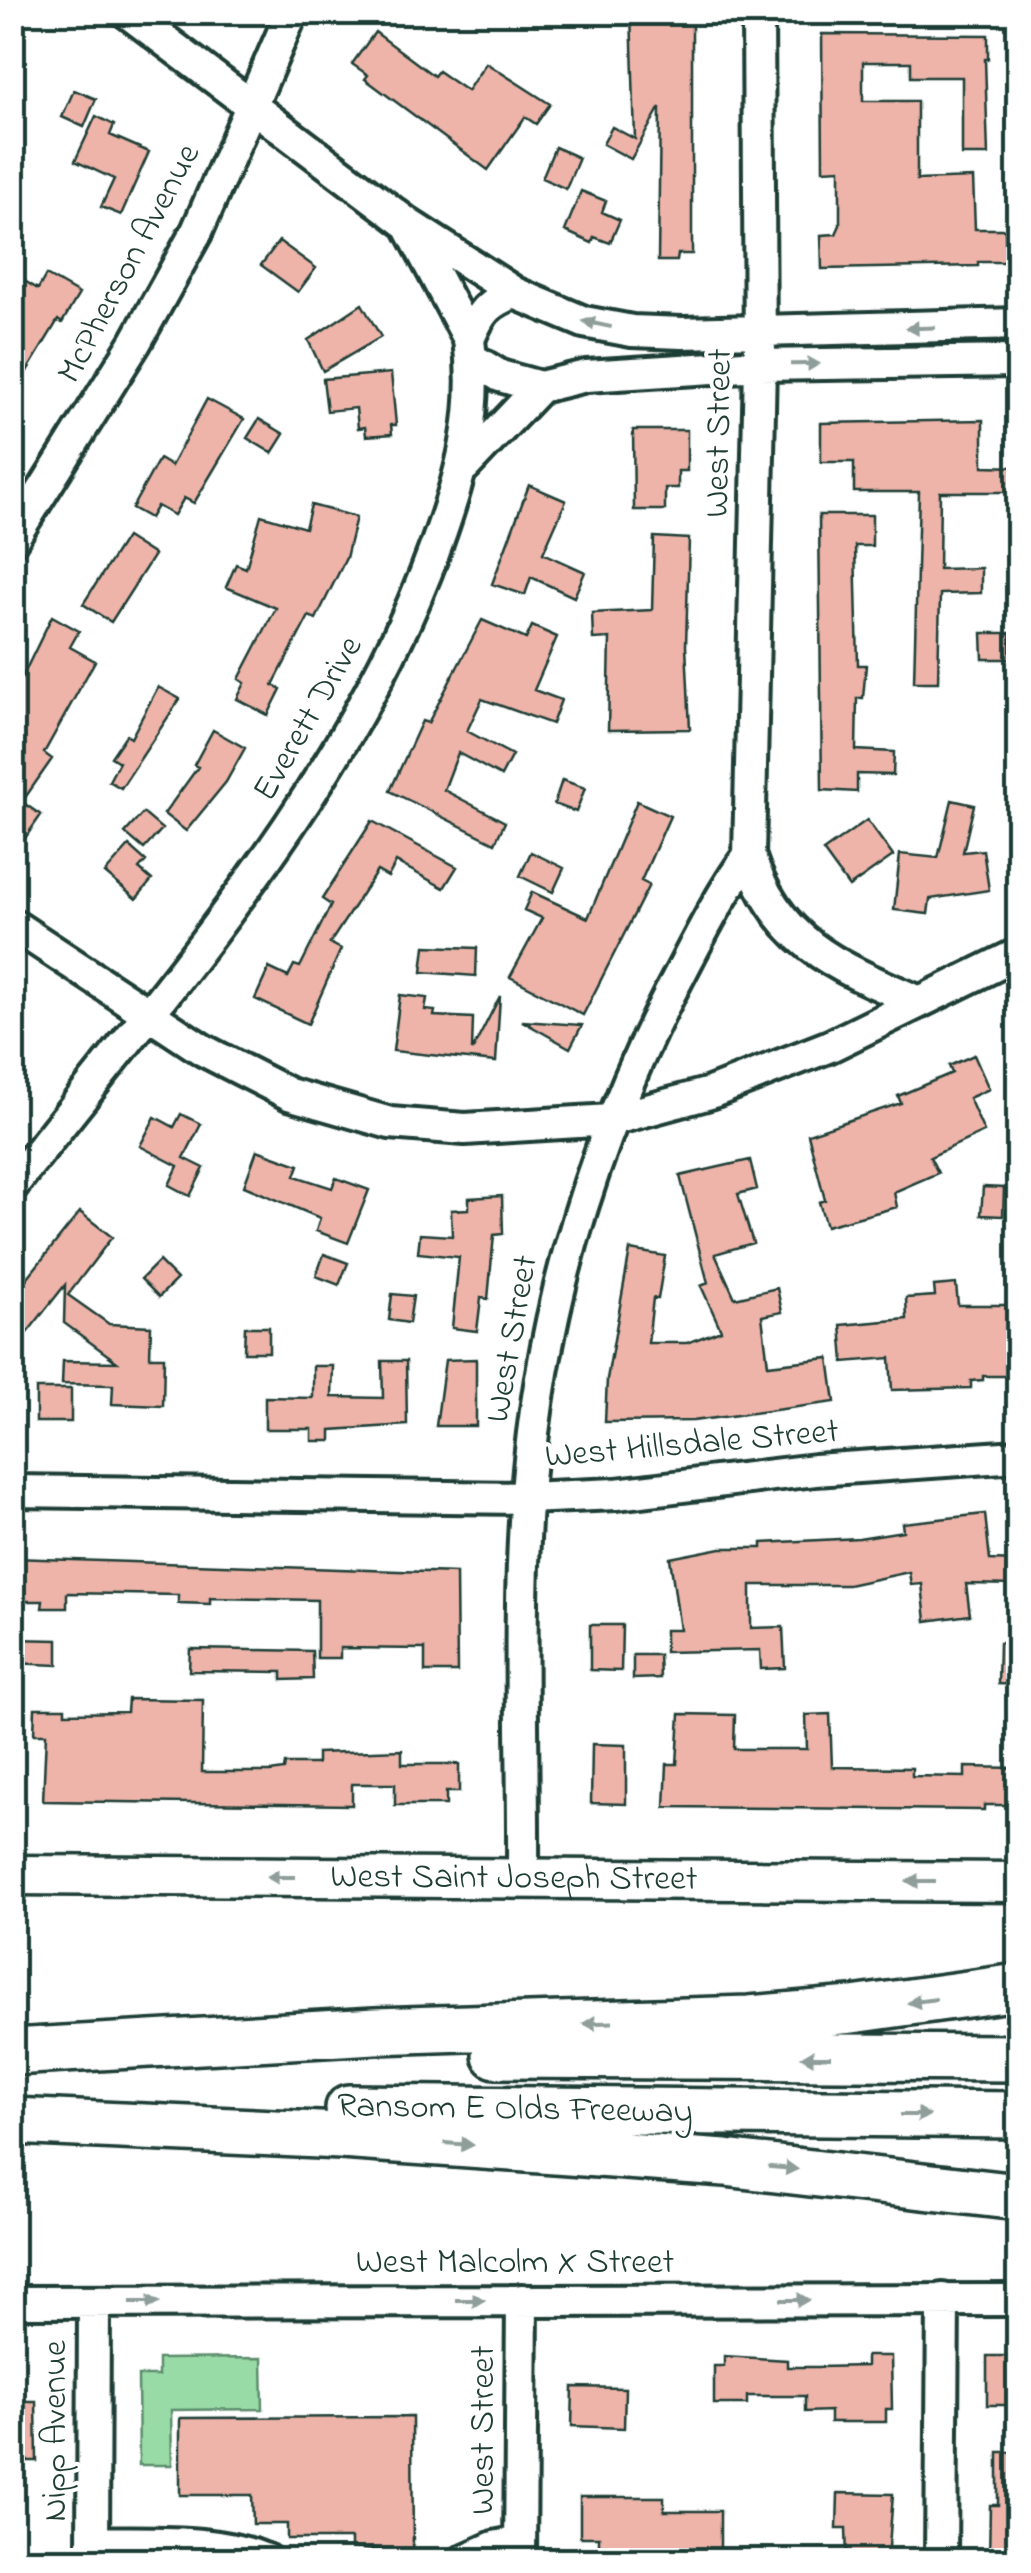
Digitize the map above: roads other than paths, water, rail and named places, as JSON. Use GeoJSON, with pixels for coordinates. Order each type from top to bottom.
{"type":"FeatureCollection","features":[{"type":"Feature","properties":{"kind":"highway"},"geometry":{"type":"LineString","coordinates":[[12,2052],[492,2026],[749,2019],[852,2010],[1018,1987]]}},
{"type":"Feature","properties":{"kind":"highway","name":"Ransom E Olds Freeway"},"geometry":{"type":"LineString","coordinates":[[12,2052],[1018,2058]]}},
{"type":"Feature","properties":{"kind":"highway","name":"Ransom E Olds Freeway"},"geometry":{"type":"LineString","coordinates":[[12,2104],[1018,2115]]}},
{"type":"Feature","properties":{"kind":"highway"},"geometry":{"type":"LineString","coordinates":[[12,2122],[341,2136],[726,2163],[1018,2197]]}},
{"type":"Feature","properties":{"kind":"main road","name":"West Saint Joseph Street"},"geometry":{"type":"LineString","coordinates":[[12,1875],[1018,1882]]}},
{"type":"Feature","properties":{"kind":"street"},"geometry":{"type":"LineString","coordinates":[[127,12],[253,111],[408,224],[514,292],[584,322],[632,331],[759,334],[1018,324]]}},
{"type":"Feature","properties":{"kind":"street","name":"McPherson Avenue"},"geometry":{"type":"LineString","coordinates":[[12,540],[135,343],[196,231],[253,111],[292,12]]}},
{"type":"Feature","properties":{"kind":"street","name":"West Street"},"geometry":{"type":"LineString","coordinates":[[758,12],[760,365],[748,855],[760,890],[781,920],[808,946],[840,968],[917,1002]]}},
{"type":"Feature","properties":{"kind":"street"},"geometry":{"type":"LineString","coordinates":[[408,224],[470,348],[500,376],[540,387],[586,376],[760,365],[1018,361]]}},
{"type":"Feature","properties":{"kind":"street"},"geometry":{"type":"LineString","coordinates":[[470,348],[480,312],[493,300],[514,292]]}},
{"type":"Feature","properties":{"kind":"street","name":"Everett Drive"},"geometry":{"type":"LineString","coordinates":[[12,1186],[289,830],[367,700],[421,587],[465,466],[470,348]]}},
{"type":"Feature","properties":{"kind":"street"},"geometry":{"type":"LineString","coordinates":[[465,466],[540,387]]}},
{"type":"Feature","properties":{"kind":"street","name":"West Street"},"geometry":{"type":"LineString","coordinates":[[523,1878],[526,1498],[545,1340],[560,1272],[611,1120],[712,911],[748,855]]}},
{"type":"Feature","properties":{"kind":"street"},"geometry":{"type":"LineString","coordinates":[[12,924],[203,1050],[289,1094],[390,1123],[466,1129],[611,1120],[762,1073],[830,1046],[1018,954]]}},
{"type":"Feature","properties":{"kind":"street","name":"West Hillsdale Street"},"geometry":{"type":"LineString","coordinates":[[12,1491],[526,1498],[616,1494],[815,1470],[1018,1456]]}},
{"type":"Feature","properties":{"kind":"street","name":"West Street"},"geometry":{"type":"LineString","coordinates":[[520,2551],[522,2300]]}},
{"type":"Feature","properties":{"kind":"street"},"geometry":{"type":"LineString","coordinates":[[941,2560],[943,2300]]}},
{"type":"Feature","properties":{"kind":"street","name":"West Malcolm X Street"},"geometry":{"type":"LineString","coordinates":[[12,2302],[1018,2300]]}},
{"type":"Feature","properties":{"kind":"street","name":"Nipp Avenue"},"geometry":{"type":"LineString","coordinates":[[93,2551],[94,2302]]}},
{"type":"Feature","properties":{"kind":"street"},"geometry":{"type":"LineString","coordinates":[[93,2551],[211,2546],[244,2550],[266,2560]]}},
{"type":"Feature","properties":{"kind":"street"},"geometry":{"type":"LineString","coordinates":[[465,2560],[494,2547],[520,2551]]}}]}
